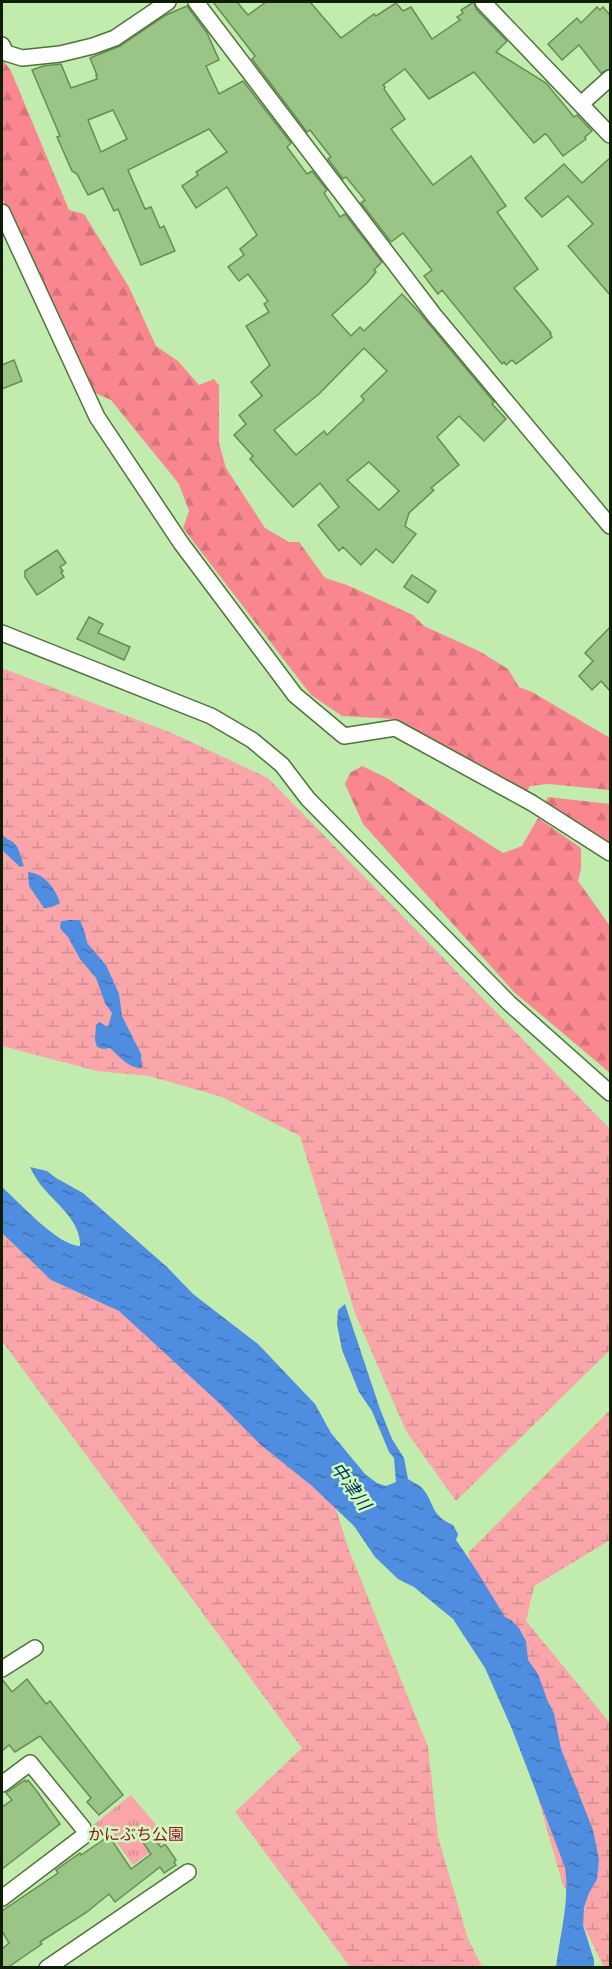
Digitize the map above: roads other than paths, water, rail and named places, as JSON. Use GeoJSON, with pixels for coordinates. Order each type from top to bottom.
{"type":"FeatureCollection","features":[{"type":"Feature","properties":{"kind":"street"},"geometry":{"type":"LineString","coordinates":[[2,45],[6,53],[22,58],[60,54],[93,46],[115,38],[168,2]]}},
{"type":"Feature","properties":{"kind":"street"},"geometry":{"type":"LineString","coordinates":[[196,2],[434,315],[610,526]]}},
{"type":"Feature","properties":{"kind":"street"},"geometry":{"type":"LineString","coordinates":[[483,2],[610,135]]}},
{"type":"Feature","properties":{"kind":"street"},"geometry":{"type":"LineString","coordinates":[[581,104],[610,78]]}},
{"type":"Feature","properties":{"kind":"street"},"geometry":{"type":"LineString","coordinates":[[2,212],[97,417],[181,543],[295,695],[344,736],[395,728],[532,803],[610,853]]}},
{"type":"Feature","properties":{"kind":"street"},"geometry":{"type":"LineString","coordinates":[[2,633],[211,716],[252,740],[282,765],[308,799],[509,1003],[610,1093]]}},
{"type":"Feature","properties":{"kind":"street"},"geometry":{"type":"LineString","coordinates":[[2,1669],[35,1648]]}},
{"type":"Feature","properties":{"kind":"street"},"geometry":{"type":"LineString","coordinates":[[2,1784],[30,1763],[83,1828],[85,1835],[2,1898]]}},
{"type":"Feature","properties":{"kind":"street"},"geometry":{"type":"LineString","coordinates":[[47,1968],[156,1886],[188,1872]]}},
{"type":"Feature","properties":{"kind":"water"},"geometry":{"type":"Polygon","coordinates":[[[2,834],[16,845],[24,866],[20,867],[2,850],[2,834]]]}},
{"type":"Feature","properties":{"kind":"water"},"geometry":{"type":"Polygon","coordinates":[[[28,872],[44,879],[55,892],[60,903],[44,908],[29,886],[28,872]]]}},
{"type":"Feature","properties":{"kind":"water"},"geometry":{"type":"Polygon","coordinates":[[[80,920],[87,943],[106,965],[119,994],[122,1016],[141,1054],[142,1068],[128,1064],[110,1048],[97,1047],[96,1025],[99,1022],[108,1027],[112,1013],[105,1003],[96,978],[80,959],[68,937],[60,928],[61,921],[80,920]]]}},
{"type":"Feature","properties":{"kind":"water","name":"中津川"},"geometry":{"type":"Polygon","coordinates":[[[30,1167],[47,1171],[83,1193],[167,1267],[193,1294],[258,1344],[315,1404],[331,1433],[365,1474],[377,1483],[386,1486],[396,1482],[394,1458],[389,1452],[372,1411],[359,1392],[342,1350],[337,1324],[338,1310],[345,1304],[380,1409],[392,1439],[404,1458],[408,1479],[421,1487],[440,1517],[453,1525],[458,1534],[456,1540],[505,1617],[519,1628],[526,1641],[528,1660],[538,1674],[554,1713],[561,1749],[593,1830],[599,1860],[597,1879],[584,1907],[583,1925],[594,1967],[556,1967],[565,1904],[565,1867],[512,1729],[485,1668],[453,1619],[414,1587],[398,1579],[375,1557],[354,1526],[312,1486],[262,1446],[217,1401],[119,1311],[51,1280],[2,1233],[2,1187],[50,1231],[71,1244],[80,1246],[73,1223],[41,1185],[30,1167]]]}},
{"type":"Feature","properties":{"kind":"park label","name":"かにぶち公園"},"geometry":{"type":"Point","coordinates":[136,1834]}}]}
